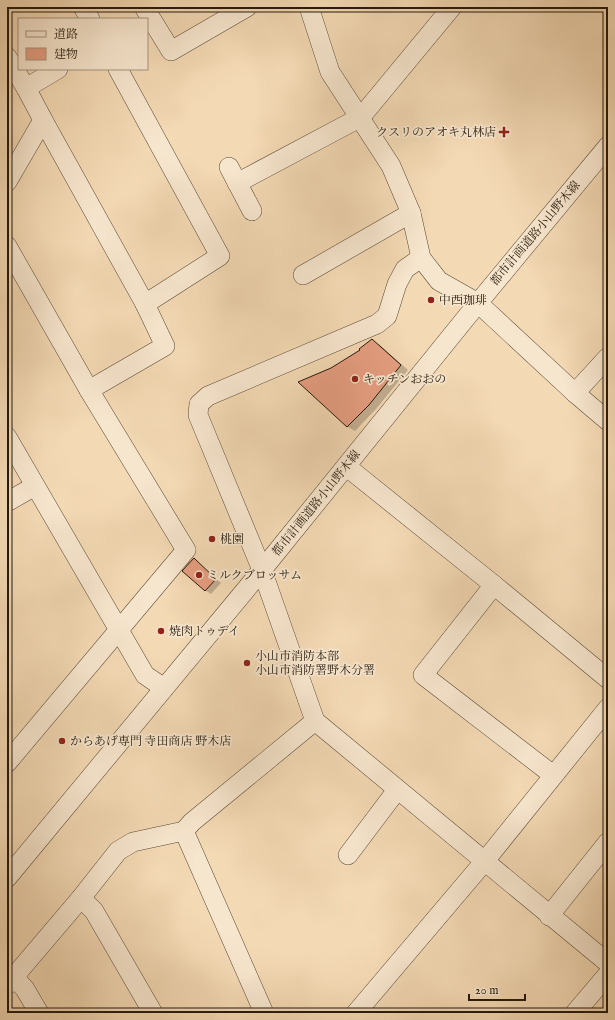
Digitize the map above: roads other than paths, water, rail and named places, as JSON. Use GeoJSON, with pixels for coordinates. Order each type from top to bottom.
{"type":"FeatureCollection","features":[{"type":"Feature","properties":{"kind":"street"},"geometry":{"type":"LineString","coordinates":[[144,7],[171,51],[247,7]]}},
{"type":"Feature","properties":{"kind":"street"},"geometry":{"type":"LineString","coordinates":[[309,7],[330,72],[361,117],[391,166],[411,213],[422,258],[439,281],[478,303],[575,393],[608,420]]}},
{"type":"Feature","properties":{"kind":"street"},"geometry":{"type":"LineString","coordinates":[[252,211],[233,175],[361,117],[452,7]]}},
{"type":"Feature","properties":{"kind":"street"},"geometry":{"type":"LineString","coordinates":[[7,57],[26,88],[145,304],[165,346],[89,390]]}},
{"type":"Feature","properties":{"kind":"street"},"geometry":{"type":"LineString","coordinates":[[26,88],[56,70]]}},
{"type":"Feature","properties":{"kind":"street"},"geometry":{"type":"LineString","coordinates":[[119,70],[220,256],[145,304]]}},
{"type":"Feature","properties":{"kind":"street"},"geometry":{"type":"LineString","coordinates":[[7,182],[43,120]]}},
{"type":"Feature","properties":{"kind":"street","name":"都市計画道路小山野木線"},"geometry":{"type":"LineString","coordinates":[[7,878],[262,570],[478,303],[608,146]]}},
{"type":"Feature","properties":{"kind":"street"},"geometry":{"type":"LineString","coordinates":[[303,274],[411,213]]}},
{"type":"Feature","properties":{"kind":"street"},"geometry":{"type":"LineString","coordinates":[[7,246],[89,390],[186,550],[118,629],[7,763]]}},
{"type":"Feature","properties":{"kind":"street"},"geometry":{"type":"LineString","coordinates":[[422,258],[405,269],[387,316],[377,324],[208,396],[199,404],[198,415],[262,570],[316,721],[549,916],[608,963]]}},
{"type":"Feature","properties":{"kind":"street"},"geometry":{"type":"LineString","coordinates":[[575,393],[608,356]]}},
{"type":"Feature","properties":{"kind":"street"},"geometry":{"type":"LineString","coordinates":[[7,437],[145,675],[164,688]]}},
{"type":"Feature","properties":{"kind":"street"},"geometry":{"type":"LineString","coordinates":[[346,467],[494,585],[608,679]]}},
{"type":"Feature","properties":{"kind":"street"},"geometry":{"type":"LineString","coordinates":[[7,502],[35,486]]}},
{"type":"Feature","properties":{"kind":"street"},"geometry":{"type":"LineString","coordinates":[[494,585],[423,675],[553,775]]}},
{"type":"Feature","properties":{"kind":"street"},"geometry":{"type":"LineString","coordinates":[[356,1013],[484,862],[608,708]]}},
{"type":"Feature","properties":{"kind":"street"},"geometry":{"type":"LineString","coordinates":[[39,1013],[25,989],[10,981],[81,898],[118,851],[133,842],[184,831],[192,822],[316,721]]}},
{"type":"Feature","properties":{"kind":"street"},"geometry":{"type":"LineString","coordinates":[[348,855],[397,790]]}},
{"type":"Feature","properties":{"kind":"street"},"geometry":{"type":"LineString","coordinates":[[184,831],[264,1013]]}},
{"type":"Feature","properties":{"kind":"street"},"geometry":{"type":"LineString","coordinates":[[549,916],[608,842]]}},
{"type":"Feature","properties":{"kind":"street"},"geometry":{"type":"LineString","coordinates":[[81,898],[94,910],[152,1013]]}},
{"type":"Feature","properties":{"kind":"street"},"geometry":{"type":"LineString","coordinates":[[575,1013],[608,974]]}},
{"type":"Feature","properties":{"kind":"place","name":"クスリのアオキ丸林店"},"geometry":{"type":"Point","coordinates":[504,132]}},
{"type":"Feature","properties":{"kind":"place","name":"中西珈琲"},"geometry":{"type":"Point","coordinates":[431,300]}},
{"type":"Feature","properties":{"kind":"place","name":"キッチンおおの"},"geometry":{"type":"Point","coordinates":[355,379]}},
{"type":"Feature","properties":{"kind":"place","name":"桃園"},"geometry":{"type":"Point","coordinates":[212,539]}},
{"type":"Feature","properties":{"kind":"place","name":"ミルクブロッサム"},"geometry":{"type":"Point","coordinates":[199,575]}},
{"type":"Feature","properties":{"kind":"place","name":"焼肉トゥデイ"},"geometry":{"type":"Point","coordinates":[161,631]}},
{"type":"Feature","properties":{"kind":"place","name":"小山市消防本部 小山市消防署野木分署"},"geometry":{"type":"Point","coordinates":[247,663]}},
{"type":"Feature","properties":{"kind":"place","name":"からあげ専門 寺田商店 野木店"},"geometry":{"type":"Point","coordinates":[62,741]}}]}
